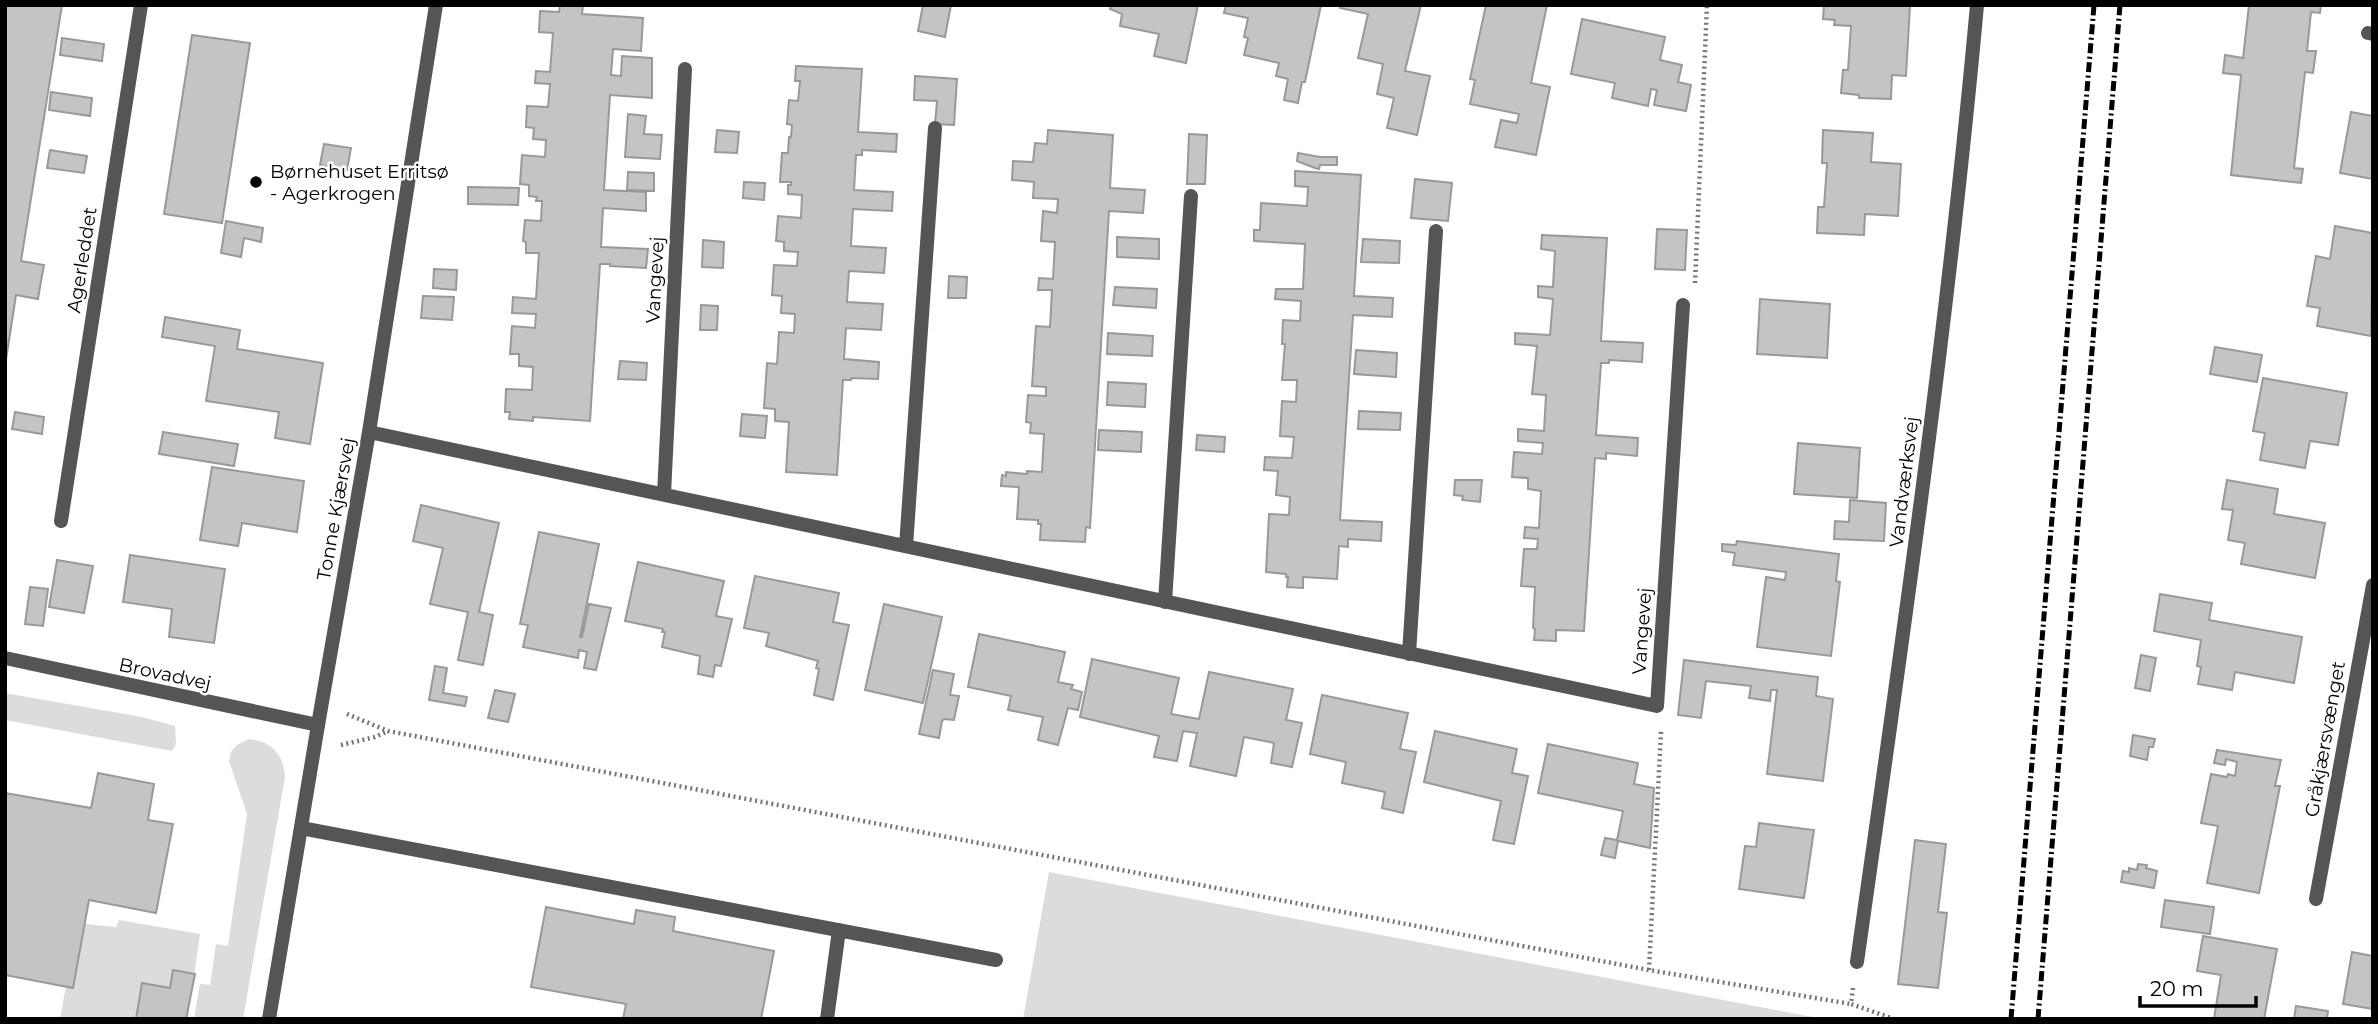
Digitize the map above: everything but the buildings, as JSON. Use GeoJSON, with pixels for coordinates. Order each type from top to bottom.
{"type":"FeatureCollection","features":[{"type":"Feature","properties":{"kind":"street","name":"Agerleddet"},"geometry":{"type":"LineString","coordinates":[[61,522],[141,5]]}},
{"type":"Feature","properties":{"kind":"street","name":"Tonne Kjærsvej"},"geometry":{"type":"LineString","coordinates":[[269,1019],[369,432],[436,5]]}},
{"type":"Feature","properties":{"kind":"street","name":"Vandværksvej"},"geometry":{"type":"LineString","coordinates":[[1857,962],[1913,566],[1962,169],[1977,5]]}},
{"type":"Feature","properties":{"kind":"street","name":"Vangevej"},"geometry":{"type":"LineString","coordinates":[[664,494],[685,69]]}},
{"type":"Feature","properties":{"kind":"street"},"geometry":{"type":"LineString","coordinates":[[905,546],[935,128]]}},
{"type":"Feature","properties":{"kind":"street"},"geometry":{"type":"LineString","coordinates":[[1165,602],[1191,196]]}},
{"type":"Feature","properties":{"kind":"street"},"geometry":{"type":"LineString","coordinates":[[1409,654],[1436,231]]}},
{"type":"Feature","properties":{"kind":"street","name":"Vangevej"},"geometry":{"type":"LineString","coordinates":[[369,432],[1657,706],[1683,305]]}},
{"type":"Feature","properties":{"kind":"street","name":"Gråkjærsvænget"},"geometry":{"type":"LineString","coordinates":[[2316,899],[2373,586]]}},
{"type":"Feature","properties":{"kind":"street","name":"Brovadvej"},"geometry":{"type":"LineString","coordinates":[[5,658],[318,725]]}},
{"type":"Feature","properties":{"kind":"street"},"geometry":{"type":"LineString","coordinates":[[300,828],[996,960]]}},
{"type":"Feature","properties":{"kind":"street"},"geometry":{"type":"LineString","coordinates":[[827,1019],[839,930]]}},
{"type":"Feature","properties":{"kind":"path"},"geometry":{"type":"LineString","coordinates":[[1683,305],[1695,285],[1707,5]]}},
{"type":"Feature","properties":{"kind":"path"},"geometry":{"type":"LineString","coordinates":[[321,702],[388,731],[1649,970],[1851,1004],[1894,1019]]}},
{"type":"Feature","properties":{"kind":"path"},"geometry":{"type":"LineString","coordinates":[[1649,970],[1661,734],[1657,706]]}},
{"type":"Feature","properties":{"kind":"path"},"geometry":{"type":"LineString","coordinates":[[313,751],[375,737],[388,731]]}},
{"type":"Feature","properties":{"kind":"path"},"geometry":{"type":"LineString","coordinates":[[1851,1004],[1857,962]]}},
{"type":"Feature","properties":{"kind":"shaded area"},"geometry":{"type":"Polygon","coordinates":[[[5,693],[142,717],[175,726],[176,744],[172,751],[5,720],[5,693]]]}},
{"type":"Feature","properties":{"kind":"shaded area"},"geometry":{"type":"Polygon","coordinates":[[[249,739],[257,740],[275,750],[282,762],[285,777],[243,1019],[194,1019],[200,984],[210,985],[216,944],[228,946],[247,814],[229,761],[231,752],[237,745],[249,739]]]}},
{"type":"Feature","properties":{"kind":"shaded area"},"geometry":{"type":"Polygon","coordinates":[[[1049,872],[1823,1019],[1023,1019],[1049,872]]]}},
{"type":"Feature","properties":{"kind":"shaded area"},"geometry":{"type":"Polygon","coordinates":[[[119,920],[200,934],[188,1019],[60,1019],[66,986],[85,924],[116,927],[119,920]]]}},
{"type":"Feature","properties":{"kind":"railway"},"geometry":{"type":"LineString","coordinates":[[2011,1019],[2094,5]]}},
{"type":"Feature","properties":{"kind":"railway"},"geometry":{"type":"LineString","coordinates":[[2038,1019],[2120,5]]}},
{"type":"Feature","properties":{"kind":"place","name":"Børnehuset Erritsø - Agerkrogen"},"geometry":{"type":"Point","coordinates":[256,182]}}]}
